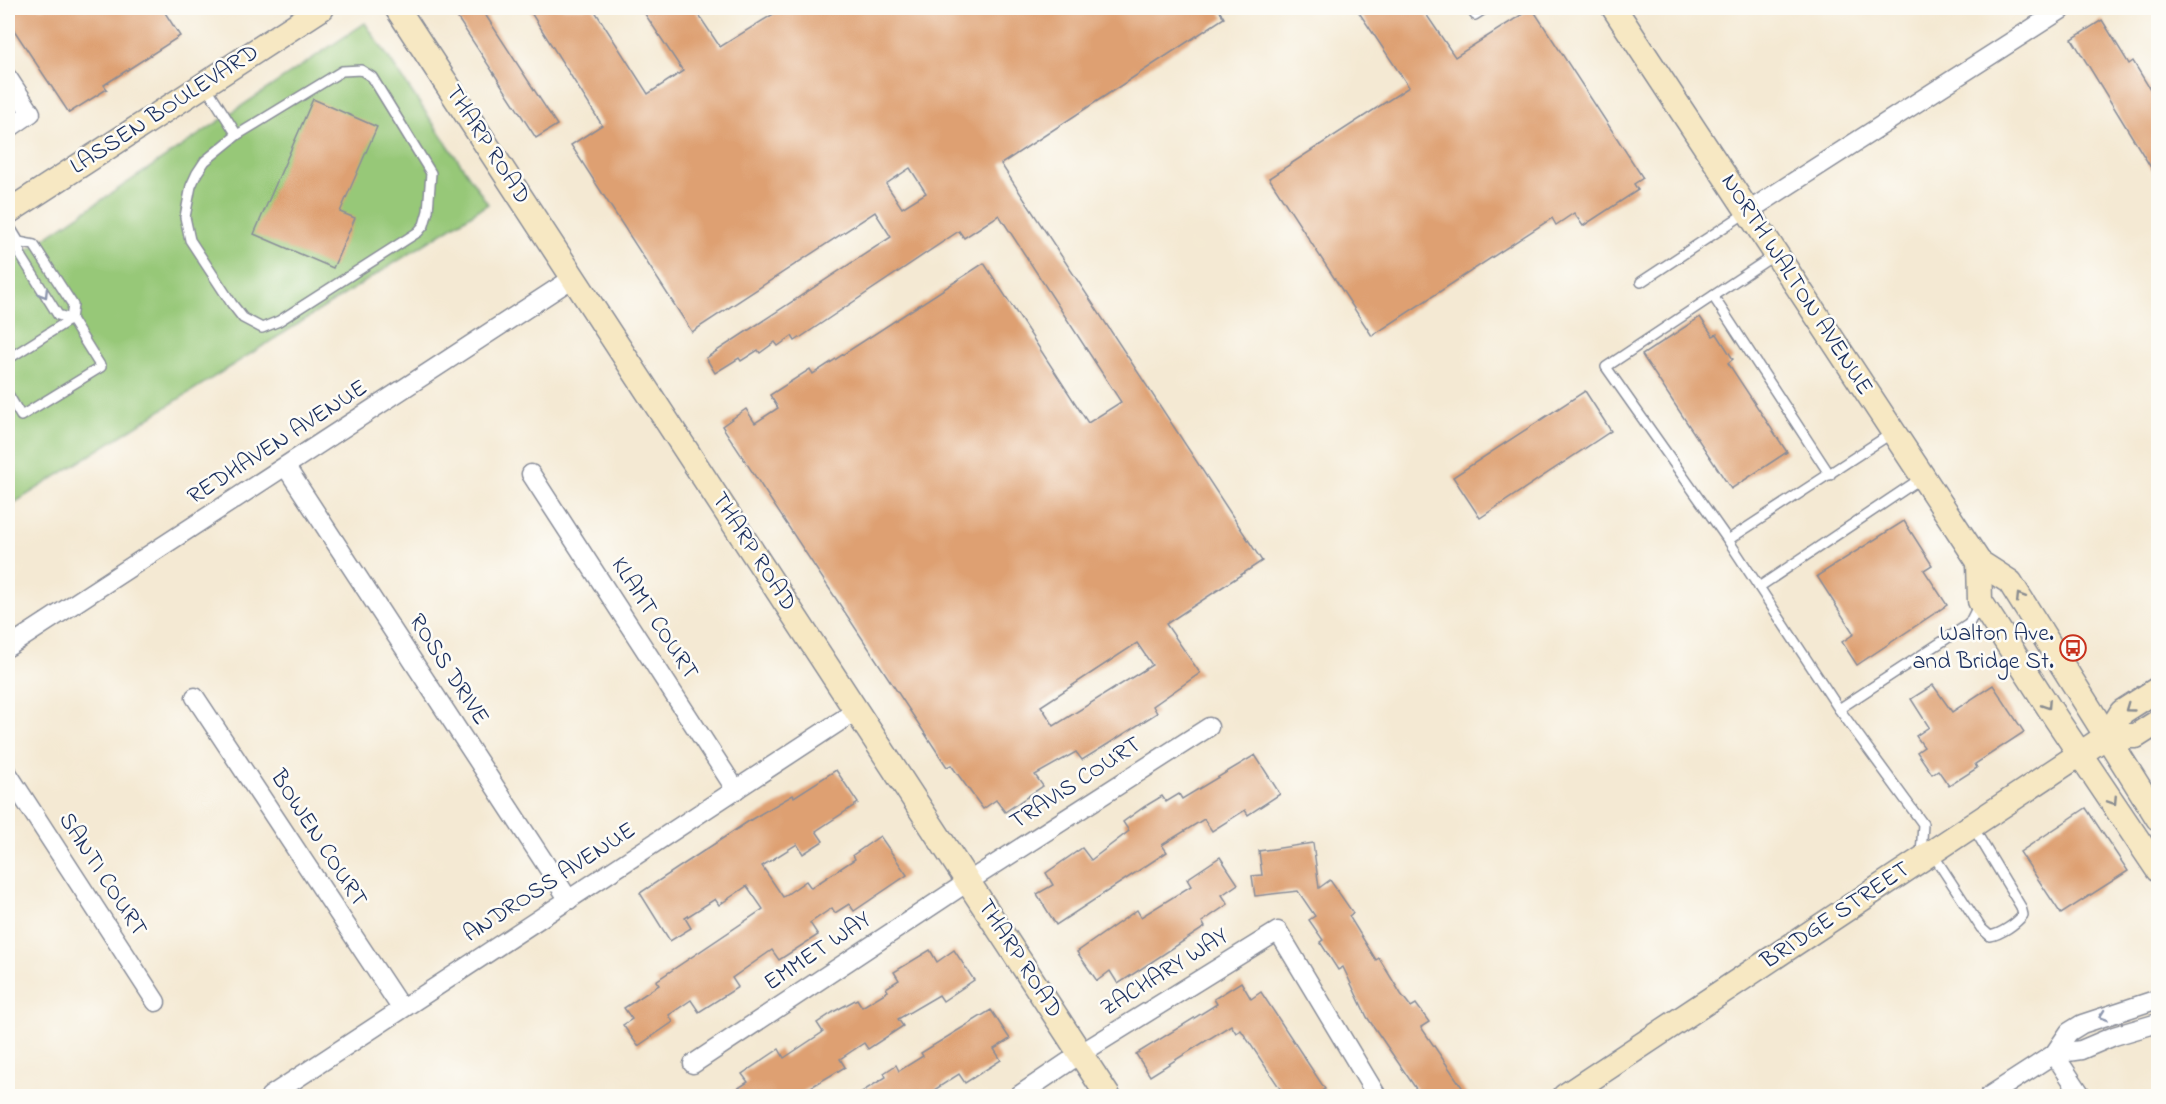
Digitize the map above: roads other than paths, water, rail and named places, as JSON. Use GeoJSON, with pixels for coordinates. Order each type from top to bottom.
{"type":"FeatureCollection","features":[{"type":"Feature","properties":{"kind":"street","name":"LASSEN BOULEVARD"},"geometry":{"type":"LineString","coordinates":[[8,212],[322,8]]}},
{"type":"Feature","properties":{"kind":"street","name":"THARP ROAD"},"geometry":{"type":"LineString","coordinates":[[397,8],[1108,1096]]}},
{"type":"Feature","properties":{"kind":"street","name":"NORTH WALTON AVENUE"},"geometry":{"type":"LineString","coordinates":[[1614,8],[1979,562],[2010,582],[2158,818]]}},
{"type":"Feature","properties":{"kind":"street"},"geometry":{"type":"LineString","coordinates":[[1748,212],[2064,8]]}},
{"type":"Feature","properties":{"kind":"street"},"geometry":{"type":"LineString","coordinates":[[8,78],[31,113],[8,129]]}},
{"type":"Feature","properties":{"kind":"street","name":"REDHAVEN AVENUE"},"geometry":{"type":"LineString","coordinates":[[8,647],[573,278]]}},
{"type":"Feature","properties":{"kind":"street","name":"ROSS DRIVE"},"geometry":{"type":"LineString","coordinates":[[286,467],[569,900]]}},
{"type":"Feature","properties":{"kind":"street","name":"KLAMT COURT"},"geometry":{"type":"LineString","coordinates":[[531,474],[736,790]]}},
{"type":"Feature","properties":{"kind":"street"},"geometry":{"type":"LineString","coordinates":[[1979,562],[1980,601],[2158,870]]}},
{"type":"Feature","properties":{"kind":"street","name":"BRIDGE STREET"},"geometry":{"type":"LineString","coordinates":[[1565,1096],[2107,736],[2122,712],[2158,688]]}},
{"type":"Feature","properties":{"kind":"street","name":"BOWEN COURT"},"geometry":{"type":"LineString","coordinates":[[195,697],[401,1008]]}},
{"type":"Feature","properties":{"kind":"street","name":"ANDROSS AVENUE"},"geometry":{"type":"LineString","coordinates":[[270,1096],[857,710]]}},
{"type":"Feature","properties":{"kind":"street"},"geometry":{"type":"LineString","coordinates":[[2107,736],[2136,736],[2158,722]]}},
{"type":"Feature","properties":{"kind":"street","name":"TRAVIS COURT"},"geometry":{"type":"LineString","coordinates":[[969,881],[1209,727]]}},
{"type":"Feature","properties":{"kind":"street","name":"SANTI COURT"},"geometry":{"type":"LineString","coordinates":[[8,774],[156,1002]]}},
{"type":"Feature","properties":{"kind":"street","name":"EMMET WAY"},"geometry":{"type":"LineString","coordinates":[[693,1064],[969,881]]}},
{"type":"Feature","properties":{"kind":"street","name":"ZACHARY WAY"},"geometry":{"type":"LineString","coordinates":[[1018,1096],[1080,1054],[1278,931],[1377,1096]]}},
{"type":"Feature","properties":{"kind":"street"},"geometry":{"type":"LineString","coordinates":[[1989,1096],[2054,1054],[2069,1032],[2082,1024],[2158,999]]}},
{"type":"Feature","properties":{"kind":"street"},"geometry":{"type":"LineString","coordinates":[[2054,1054],[2081,1050],[2114,1036],[2158,1023]]}},
{"type":"Feature","properties":{"kind":"street"},"geometry":{"type":"LineString","coordinates":[[2054,1054],[2082,1096]]}},
{"type":"Feature","properties":{"kind":"lane"},"geometry":{"type":"LineString","coordinates":[[1470,8],[1475,15],[1486,8]]}},
{"type":"Feature","properties":{"kind":"lane"},"geometry":{"type":"LineString","coordinates":[[361,70],[372,77],[431,173],[431,197],[424,225],[418,232],[279,321],[262,328],[252,324],[232,304],[190,240],[185,218],[191,186],[197,173],[205,161],[237,135],[342,71],[361,70]]}},
{"type":"Feature","properties":{"kind":"lane"},"geometry":{"type":"LineString","coordinates":[[204,84],[237,135]]}},
{"type":"Feature","properties":{"kind":"lane"},"geometry":{"type":"LineString","coordinates":[[1641,282],[1748,212]]}},
{"type":"Feature","properties":{"kind":"lane"},"geometry":{"type":"LineString","coordinates":[[8,224],[19,242],[20,254],[58,315],[71,320],[101,367],[21,416],[8,394]]}},
{"type":"Feature","properties":{"kind":"lane"},"geometry":{"type":"LineString","coordinates":[[19,242],[34,246],[73,305],[71,320]]}},
{"type":"Feature","properties":{"kind":"lane"},"geometry":{"type":"LineString","coordinates":[[1776,254],[1606,367],[1728,540],[1839,709],[1923,824],[1926,857],[1986,933],[1990,936],[1997,935],[2023,915],[2021,907],[1972,826]]}},
{"type":"Feature","properties":{"kind":"lane"},"geometry":{"type":"LineString","coordinates":[[1713,296],[1830,475]]}},
{"type":"Feature","properties":{"kind":"lane"},"geometry":{"type":"LineString","coordinates":[[8,359],[71,320]]}},
{"type":"Feature","properties":{"kind":"lane"},"geometry":{"type":"LineString","coordinates":[[1728,540],[1893,433]]}},
{"type":"Feature","properties":{"kind":"lane"},"geometry":{"type":"LineString","coordinates":[[1759,587],[1923,477]]}},
{"type":"Feature","properties":{"kind":"lane"},"geometry":{"type":"LineString","coordinates":[[1839,709],[1969,624],[1980,601]]}},
{"type":"Feature","properties":{"kind":"place","name":"Walton Ave. and Bridge St."},"geometry":{"type":"Point","coordinates":[2073,648]}}]}
